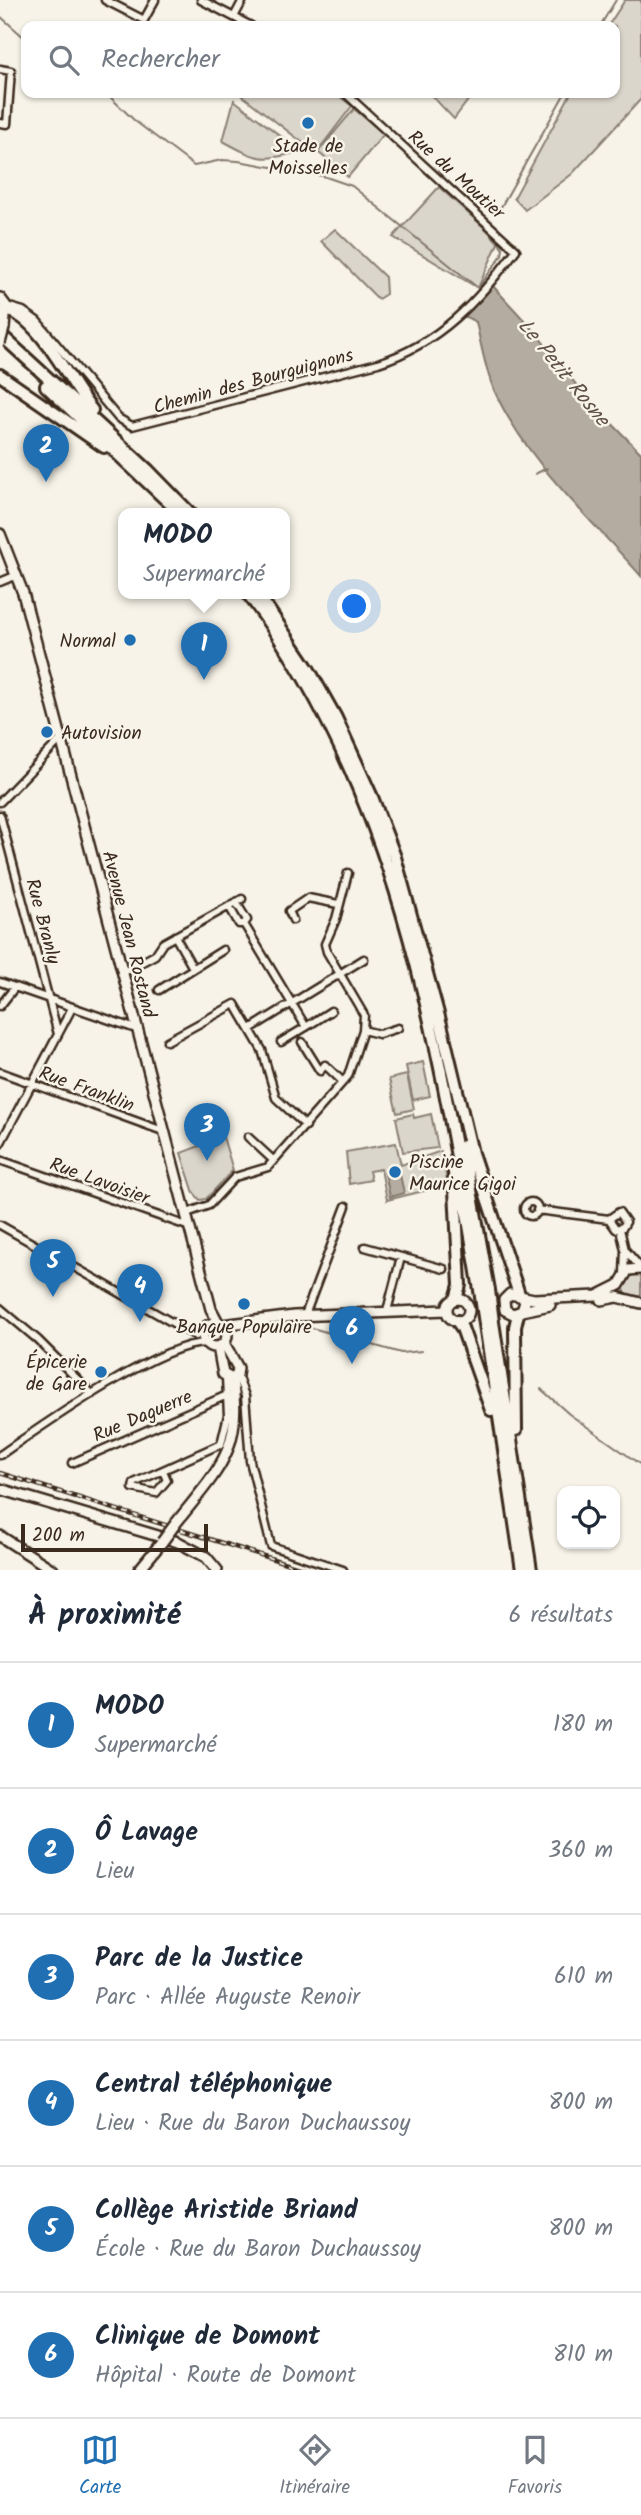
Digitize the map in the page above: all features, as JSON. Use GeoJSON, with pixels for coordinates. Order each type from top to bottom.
{"type":"FeatureCollection","features":[{"type":"Feature","properties":{"kind":"highway"},"geometry":{"type":"LineString","coordinates":[[4,305],[26,317],[63,358],[95,413],[97,422]]}},
{"type":"Feature","properties":{"kind":"highway"},"geometry":{"type":"LineString","coordinates":[[2,331],[185,508]]}},
{"type":"Feature","properties":{"kind":"highway"},"geometry":{"type":"LineString","coordinates":[[0,343],[175,508]]}},
{"type":"Feature","properties":{"kind":"highway"},"geometry":{"type":"LineString","coordinates":[[0,374],[100,444],[167,508]]}},
{"type":"Feature","properties":{"kind":"highway"},"geometry":{"type":"LineString","coordinates":[[250,599],[270,625],[328,721],[361,791],[391,870],[434,1041],[484,1290]]}},
{"type":"Feature","properties":{"kind":"highway"},"geometry":{"type":"LineString","coordinates":[[261,599],[314,680],[354,755],[395,857],[471,1153],[521,1295]]}},
{"type":"Feature","properties":{"kind":"highway"},"geometry":{"type":"LineString","coordinates":[[420,948],[456,1108],[521,1534]]}},
{"type":"Feature","properties":{"kind":"highway"},"geometry":{"type":"LineString","coordinates":[[434,1041],[454,1172],[460,1285],[456,1299]]}},
{"type":"Feature","properties":{"kind":"highway"},"geometry":{"type":"LineString","coordinates":[[520,1312],[515,1327],[515,1418],[522,1570]]}},
{"type":"Feature","properties":{"kind":"highway"},"geometry":{"type":"LineString","coordinates":[[457,1321],[489,1400],[531,1570]]}},
{"type":"Feature","properties":{"kind":"street"},"geometry":{"type":"LineString","coordinates":[[105,0],[144,20],[155,0]]}},
{"type":"Feature","properties":{"kind":"street"},"geometry":{"type":"LineString","coordinates":[[201,0],[242,21]]}},
{"type":"Feature","properties":{"kind":"street"},"geometry":{"type":"LineString","coordinates":[[234,17],[243,0]]}},
{"type":"Feature","properties":{"kind":"street"},"geometry":{"type":"LineString","coordinates":[[0,69],[12,71],[3,123]]}},
{"type":"Feature","properties":{"kind":"street","name":"Rue du Moutier"},"geometry":{"type":"LineString","coordinates":[[350,98],[516,250]]}},
{"type":"Feature","properties":{"kind":"street","name":"Chemin des Bourguignons"},"geometry":{"type":"LineString","coordinates":[[63,358],[118,418],[128,425],[141,426],[410,352],[446,328],[499,273],[516,250]]}},
{"type":"Feature","properties":{"kind":"street"},"geometry":{"type":"LineString","coordinates":[[0,343],[4,305]]}},
{"type":"Feature","properties":{"kind":"street"},"geometry":{"type":"LineString","coordinates":[[2,331],[12,320],[26,317]]}},
{"type":"Feature","properties":{"kind":"street","name":"Avenue Jean Rostand"},"geometry":{"type":"LineString","coordinates":[[0,526],[10,542],[136,1029],[187,1213],[215,1333]]}},
{"type":"Feature","properties":{"kind":"street","name":"Avenue Jean Rostand"},"geometry":{"type":"LineString","coordinates":[[0,534],[16,572]]}},
{"type":"Feature","properties":{"kind":"street"},"geometry":{"type":"LineString","coordinates":[[0,582],[16,572]]}},
{"type":"Feature","properties":{"kind":"street"},"geometry":{"type":"LineString","coordinates":[[0,802],[62,738]]}},
{"type":"Feature","properties":{"kind":"street","name":"Rue Branly"},"geometry":{"type":"LineString","coordinates":[[0,815],[58,1034]]}},
{"type":"Feature","properties":{"kind":"street"},"geometry":{"type":"LineString","coordinates":[[187,1213],[209,1205],[235,1177],[268,1167],[306,1126],[352,1065],[363,1030],[364,1015],[325,944],[336,919],[348,873]]}},
{"type":"Feature","properties":{"kind":"street"},"geometry":{"type":"LineString","coordinates":[[293,920],[289,911],[308,898],[338,904]]}},
{"type":"Feature","properties":{"kind":"street"},"geometry":{"type":"LineString","coordinates":[[122,973],[155,955],[163,943],[239,901],[247,920],[244,923]]}},
{"type":"Feature","properties":{"kind":"street"},"geometry":{"type":"LineString","coordinates":[[229,906],[239,924],[244,923]]}},
{"type":"Feature","properties":{"kind":"street"},"geometry":{"type":"LineString","coordinates":[[244,923],[306,1027]]}},
{"type":"Feature","properties":{"kind":"street"},"geometry":{"type":"LineString","coordinates":[[175,936],[193,968]]}},
{"type":"Feature","properties":{"kind":"street"},"geometry":{"type":"LineString","coordinates":[[159,990],[223,950]]}},
{"type":"Feature","properties":{"kind":"street"},"geometry":{"type":"LineString","coordinates":[[250,1029],[364,959]]}},
{"type":"Feature","properties":{"kind":"street"},"geometry":{"type":"LineString","coordinates":[[0,982],[136,1029]]}},
{"type":"Feature","properties":{"kind":"street"},"geometry":{"type":"LineString","coordinates":[[0,1006],[15,987]]}},
{"type":"Feature","properties":{"kind":"street"},"geometry":{"type":"LineString","coordinates":[[167,1041],[235,1004],[262,1050],[276,1098],[306,1126]]}},
{"type":"Feature","properties":{"kind":"street"},"geometry":{"type":"LineString","coordinates":[[0,1144],[72,1007]]}},
{"type":"Feature","properties":{"kind":"street"},"geometry":{"type":"LineString","coordinates":[[281,1042],[331,1011]]}},
{"type":"Feature","properties":{"kind":"street"},"geometry":{"type":"LineString","coordinates":[[363,1030],[379,1034],[398,1028]]}},
{"type":"Feature","properties":{"kind":"street"},"geometry":{"type":"LineString","coordinates":[[302,1042],[320,1070],[325,1065],[342,1081]]}},
{"type":"Feature","properties":{"kind":"street","name":"Rue Franklin"},"geometry":{"type":"LineString","coordinates":[[0,1072],[163,1131]]}},
{"type":"Feature","properties":{"kind":"street"},"geometry":{"type":"LineString","coordinates":[[248,1137],[274,1161]]}},
{"type":"Feature","properties":{"kind":"street","name":"Rue Lavoisier"},"geometry":{"type":"LineString","coordinates":[[0,1160],[190,1227]]}},
{"type":"Feature","properties":{"kind":"street"},"geometry":{"type":"LineString","coordinates":[[305,1315],[346,1206]]}},
{"type":"Feature","properties":{"kind":"street"},"geometry":{"type":"LineString","coordinates":[[537,1210],[609,1219]]}},
{"type":"Feature","properties":{"kind":"street"},"geometry":{"type":"LineString","coordinates":[[609,1219],[616,1212],[624,1214],[626,1222],[620,1229]]}},
{"type":"Feature","properties":{"kind":"street"},"geometry":{"type":"LineString","coordinates":[[609,1219],[611,1226],[620,1229]]}},
{"type":"Feature","properties":{"kind":"street"},"geometry":{"type":"LineString","coordinates":[[0,1225],[215,1333],[238,1368],[225,1396],[228,1415],[221,1444],[134,1483],[134,1488],[156,1493],[167,1480],[163,1471]]}},
{"type":"Feature","properties":{"kind":"street"},"geometry":{"type":"LineString","coordinates":[[620,1229],[625,1250],[624,1273],[619,1285],[623,1298],[630,1303],[641,1303]]}},
{"type":"Feature","properties":{"kind":"street"},"geometry":{"type":"LineString","coordinates":[[365,1247],[444,1269]]}},
{"type":"Feature","properties":{"kind":"street"},"geometry":{"type":"LineString","coordinates":[[625,1250],[641,1268]]}},
{"type":"Feature","properties":{"kind":"street"},"geometry":{"type":"LineString","coordinates":[[387,1311],[401,1257]]}},
{"type":"Feature","properties":{"kind":"street"},"geometry":{"type":"LineString","coordinates":[[624,1273],[641,1268]]}},
{"type":"Feature","properties":{"kind":"street"},"geometry":{"type":"LineString","coordinates":[[469,1308],[503,1304],[510,1294],[591,1297],[619,1285]]}},
{"type":"Feature","properties":{"kind":"street"},"geometry":{"type":"LineString","coordinates":[[520,1312],[525,1303],[521,1295]]}},
{"type":"Feature","properties":{"kind":"street"},"geometry":{"type":"LineString","coordinates":[[503,1304],[507,1312],[520,1312],[540,1305],[589,1303],[623,1298]]}},
{"type":"Feature","properties":{"kind":"street"},"geometry":{"type":"LineString","coordinates":[[0,1455],[92,1394],[189,1344],[247,1322],[305,1315],[447,1310],[456,1299],[463,1300],[469,1308]]}},
{"type":"Feature","properties":{"kind":"street"},"geometry":{"type":"LineString","coordinates":[[0,1308],[44,1345],[92,1394]]}},
{"type":"Feature","properties":{"kind":"street"},"geometry":{"type":"LineString","coordinates":[[447,1310],[449,1317],[457,1321],[466,1318],[469,1308]]}},
{"type":"Feature","properties":{"kind":"street"},"geometry":{"type":"LineString","coordinates":[[189,1344],[206,1343],[215,1333]]}},
{"type":"Feature","properties":{"kind":"street"},"geometry":{"type":"LineString","coordinates":[[215,1333],[232,1377],[245,1396],[250,1461],[271,1546],[343,1570]]}},
{"type":"Feature","properties":{"kind":"street"},"geometry":{"type":"LineString","coordinates":[[141,1570],[220,1466],[232,1442],[237,1418],[232,1377]]}},
{"type":"Feature","properties":{"kind":"street","name":"Rue Daguerre"},"geometry":{"type":"LineString","coordinates":[[72,1463],[225,1396]]}},
{"type":"Feature","properties":{"kind":"street"},"geometry":{"type":"LineString","coordinates":[[0,1489],[178,1542],[206,1557],[217,1570]]}},
{"type":"Feature","properties":{"kind":"street"},"geometry":{"type":"LineString","coordinates":[[0,1536],[53,1570]]}},
{"type":"Feature","properties":{"kind":"shaded area"},"geometry":{"type":"Polygon","coordinates":[[[625,0],[641,0],[641,99],[572,174],[525,210],[514,198],[568,98],[620,98],[620,21],[611,21],[625,0]]]}},
{"type":"Feature","properties":{"kind":"shaded area","name":"Stade de Moisselles"},"geometry":{"type":"Polygon","coordinates":[[[245,98],[342,98],[352,106],[316,153],[245,98]]]}},
{"type":"Feature","properties":{"kind":"shaded area"},"geometry":{"type":"Polygon","coordinates":[[[434,98],[470,98],[454,119],[434,98]]]}},
{"type":"Feature","properties":{"kind":"shaded area"},"geometry":{"type":"Polygon","coordinates":[[[234,100],[300,151],[277,157],[260,157],[223,141],[234,100]]]}},
{"type":"Feature","properties":{"kind":"shaded area"},"geometry":{"type":"Polygon","coordinates":[[[354,109],[384,134],[348,177],[318,152],[354,109]]]}},
{"type":"Feature","properties":{"kind":"shaded area"},"geometry":{"type":"Polygon","coordinates":[[[439,187],[499,241],[478,288],[393,237],[439,187]]]}},
{"type":"Feature","properties":{"kind":"shaded area"},"geometry":{"type":"Polygon","coordinates":[[[335,229],[385,277],[386,294],[378,299],[321,241],[335,229]]]}},
{"type":"Feature","properties":{"kind":"shaded area"},"geometry":{"type":"Polygon","coordinates":[[[423,1062],[430,1096],[413,1100],[406,1066],[423,1062]]]}},
{"type":"Feature","properties":{"kind":"shaded area"},"geometry":{"type":"Polygon","coordinates":[[[407,1075],[414,1109],[397,1113],[389,1079],[407,1075]]]}},
{"type":"Feature","properties":{"kind":"shaded area"},"geometry":{"type":"Polygon","coordinates":[[[413,1114],[414,1118],[431,1114],[438,1148],[403,1152],[396,1118],[413,1114]]]}},
{"type":"Feature","properties":{"kind":"shaded area"},"geometry":{"type":"Polygon","coordinates":[[[223,1137],[233,1170],[206,1199],[200,1200],[194,1193],[181,1153],[223,1137]]]}},
{"type":"Feature","properties":{"kind":"shaded area","name":"Piscine Maurice Gigoi"},"geometry":{"type":"Polygon","coordinates":[[[396,1143],[401,1165],[441,1151],[448,1185],[387,1200],[381,1169],[369,1171],[371,1180],[349,1184],[346,1152],[396,1143]]]}},
{"type":"Feature","properties":{"kind":"shaded area"},"geometry":{"type":"Polygon","coordinates":[[[641,1273],[641,1299],[628,1298],[622,1285],[629,1274],[641,1273]]]}},
{"type":"Feature","properties":{"kind":"water"},"geometry":{"type":"Polygon","coordinates":[[[492,285],[535,332],[585,396],[641,453],[641,576],[560,488],[507,416],[494,390],[476,322],[464,316],[492,285]]]}},
{"type":"Feature","properties":{"kind":"water"},"geometry":{"type":"Polygon","coordinates":[[[399,1170],[404,1193],[390,1197],[385,1173],[399,1170]]]}},
{"type":"Feature","properties":{"kind":"waterway"},"geometry":{"type":"LineString","coordinates":[[603,21],[616,0]]}},
{"type":"Feature","properties":{"kind":"waterway","name":"Le Petit Rosne"},"geometry":{"type":"LineString","coordinates":[[0,16],[21,35]]}},
{"type":"Feature","properties":{"kind":"waterway","name":"Le Petit Rosne"},"geometry":{"type":"LineString","coordinates":[[111,98],[135,121],[194,166],[222,160],[238,161],[323,176],[352,186],[478,288],[502,255],[503,248],[488,231]]}},
{"type":"Feature","properties":{"kind":"waterway"},"geometry":{"type":"LineString","coordinates":[[497,214],[562,98]]}},
{"type":"Feature","properties":{"kind":"waterway"},"geometry":{"type":"LineString","coordinates":[[535,474],[547,468]]}},
{"type":"Feature","properties":{"kind":"waterway"},"geometry":{"type":"LineString","coordinates":[[312,1328],[401,1353],[422,1351]]}},
{"type":"Feature","properties":{"kind":"waterway"},"geometry":{"type":"LineString","coordinates":[[541,1389],[569,1414],[641,1465]]}},
{"type":"Feature","properties":{"kind":"railway"},"geometry":{"type":"LineString","coordinates":[[0,1473],[308,1570]]}},
{"type":"Feature","properties":{"kind":"place","name":"Stade de Moisselles"},"geometry":{"type":"Point","coordinates":[308,123]}},
{"type":"Feature","properties":{"kind":"place","name":"Ô Lavage"},"geometry":{"type":"Point","coordinates":[46,482]}},
{"type":"Feature","properties":{"kind":"place","name":"Normal"},"geometry":{"type":"Point","coordinates":[130,640]}},
{"type":"Feature","properties":{"kind":"place","name":"MODO"},"geometry":{"type":"Point","coordinates":[204,680]}},
{"type":"Feature","properties":{"kind":"place","name":"Autovision"},"geometry":{"type":"Point","coordinates":[47,732]}},
{"type":"Feature","properties":{"kind":"place","name":"Parc de la Justice"},"geometry":{"type":"Point","coordinates":[207,1161]}},
{"type":"Feature","properties":{"kind":"place","name":"Piscine Maurice Gigoi"},"geometry":{"type":"Point","coordinates":[395,1172]}},
{"type":"Feature","properties":{"kind":"place","name":"Collège Aristide Briand"},"geometry":{"type":"Point","coordinates":[53,1297]}},
{"type":"Feature","properties":{"kind":"place","name":"Banque Populaire"},"geometry":{"type":"Point","coordinates":[244,1304]}},
{"type":"Feature","properties":{"kind":"place","name":"Central téléphonique"},"geometry":{"type":"Point","coordinates":[140,1322]}},
{"type":"Feature","properties":{"kind":"place","name":"Clinique de Domont"},"geometry":{"type":"Point","coordinates":[352,1364]}},
{"type":"Feature","properties":{"kind":"place","name":"Épicerie de Gare"},"geometry":{"type":"Point","coordinates":[101,1372]}}]}
